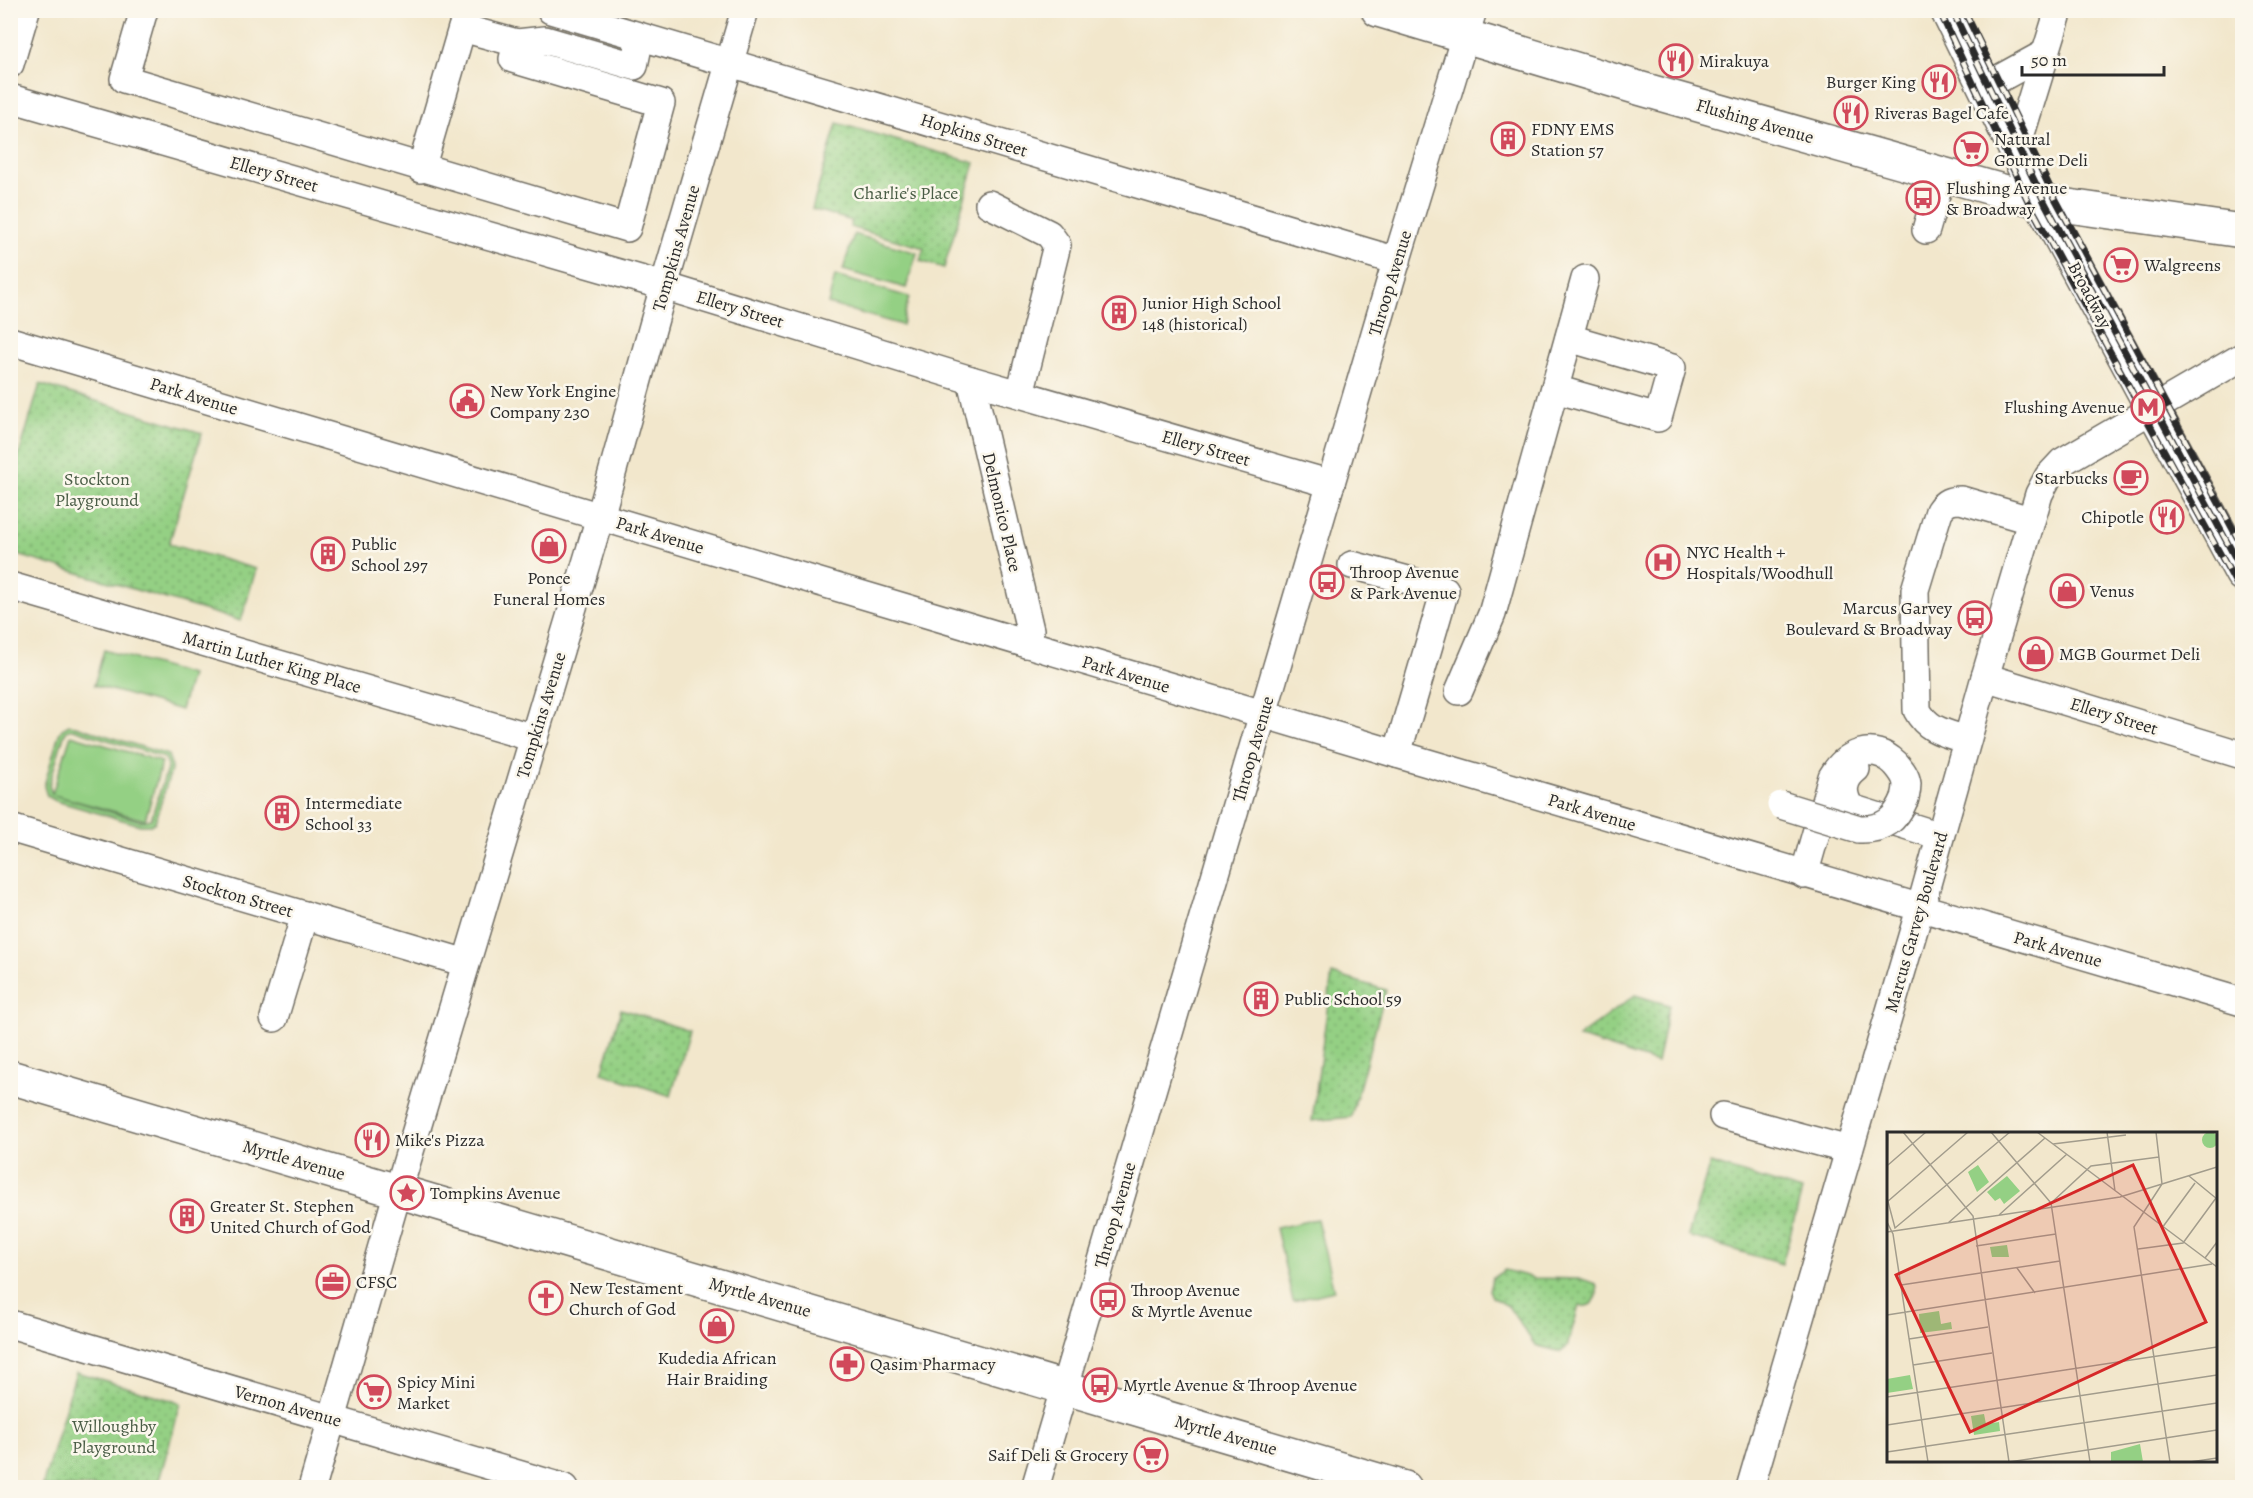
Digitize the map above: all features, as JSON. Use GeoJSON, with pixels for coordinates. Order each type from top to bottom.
{"type":"FeatureCollection","features":[{"type":"Feature","properties":{"kind":"main road","name":"Flushing Avenue"},"geometry":{"type":"LineString","coordinates":[[1378,10],[1411,21],[1469,24],[1942,174],[2041,202],[2242,231]]}},
{"type":"Feature","properties":{"kind":"main road","name":"Broadway"},"geometry":{"type":"LineString","coordinates":[[1947,10],[2015,153],[2242,574]]}},
{"type":"Feature","properties":{"kind":"main road","name":"Myrtle Avenue"},"geometry":{"type":"LineString","coordinates":[[10,1077],[1405,1488]]}},
{"type":"Feature","properties":{"kind":"street"},"geometry":{"type":"LineString","coordinates":[[10,64],[26,10]]}},
{"type":"Feature","properties":{"kind":"street"},"geometry":{"type":"LineString","coordinates":[[144,10],[124,79],[421,169],[627,228],[661,103],[513,59],[517,43]]}},
{"type":"Feature","properties":{"kind":"street","name":"Tompkins Avenue"},"geometry":{"type":"LineString","coordinates":[[312,1488],[398,1191],[600,517],[664,286],[746,10]]}},
{"type":"Feature","properties":{"kind":"street"},"geometry":{"type":"LineString","coordinates":[[1411,21],[1444,10]]}},
{"type":"Feature","properties":{"kind":"street"},"geometry":{"type":"LineString","coordinates":[[2015,153],[2059,10]]}},
{"type":"Feature","properties":{"kind":"street"},"geometry":{"type":"LineString","coordinates":[[545,40],[553,11]]}},
{"type":"Feature","properties":{"kind":"street","name":"Hopkins Street"},"geometry":{"type":"LineString","coordinates":[[553,11],[636,27],[730,63],[1397,261]]}},
{"type":"Feature","properties":{"kind":"street","name":"Throop Avenue"},"geometry":{"type":"LineString","coordinates":[[1035,1488],[1469,24]]}},
{"type":"Feature","properties":{"kind":"street"},"geometry":{"type":"LineString","coordinates":[[421,169],[462,28],[517,43],[545,40],[633,66],[636,27]]}},
{"type":"Feature","properties":{"kind":"street"},"geometry":{"type":"LineString","coordinates":[[1984,87],[2046,53]]}},
{"type":"Feature","properties":{"kind":"street","name":"Ellery Street"},"geometry":{"type":"LineString","coordinates":[[10,98],[664,286],[971,380],[1331,484]]}},
{"type":"Feature","properties":{"kind":"street"},"geometry":{"type":"LineString","coordinates":[[1926,231],[1942,174]]}},
{"type":"Feature","properties":{"kind":"street"},"geometry":{"type":"LineString","coordinates":[[989,204],[1049,234],[1057,245],[1020,394]]}},
{"type":"Feature","properties":{"kind":"street"},"geometry":{"type":"LineString","coordinates":[[1459,691],[1492,614],[1585,279]]}},
{"type":"Feature","properties":{"kind":"street"},"geometry":{"type":"LineString","coordinates":[[1555,389],[1658,418],[1672,368],[1569,338]]}},
{"type":"Feature","properties":{"kind":"street","name":"Park Avenue"},"geometry":{"type":"LineString","coordinates":[[10,341],[1920,909],[2242,1002]]}},
{"type":"Feature","properties":{"kind":"street","name":"Marcus Garvey Boulevard"},"geometry":{"type":"LineString","coordinates":[[1750,1488],[1920,909],[2030,520],[2048,477],[2062,462],[2242,357]]}},
{"type":"Feature","properties":{"kind":"street","name":"Delmonico Place"},"geometry":{"type":"LineString","coordinates":[[971,380],[1030,630],[1026,644]]}},
{"type":"Feature","properties":{"kind":"street"},"geometry":{"type":"LineString","coordinates":[[1967,740],[1931,729],[1922,720],[1917,710],[1914,590],[1939,511],[1944,504],[1952,500],[1961,500],[2030,520]]}},
{"type":"Feature","properties":{"kind":"street"},"geometry":{"type":"LineString","coordinates":[[1352,565],[1445,590],[1397,754]]}},
{"type":"Feature","properties":{"kind":"street","name":"Martin Luther King Place"},"geometry":{"type":"LineString","coordinates":[[10,586],[534,738]]}},
{"type":"Feature","properties":{"kind":"street","name":"Ellery Street"},"geometry":{"type":"LineString","coordinates":[[1985,677],[2242,755]]}},
{"type":"Feature","properties":{"kind":"street"},"geometry":{"type":"LineString","coordinates":[[1804,874],[1832,777],[1838,766],[1848,757],[1863,752],[1876,752],[1890,759],[1902,770],[1907,784],[1899,797]]}},
{"type":"Feature","properties":{"kind":"street"},"geometry":{"type":"LineString","coordinates":[[1783,798],[1859,829],[1872,830],[1887,823],[1900,812],[1899,797],[1894,783],[1886,771],[1872,765],[1861,766],[1849,775],[1844,787],[1844,798],[1851,808],[1940,836]]}},
{"type":"Feature","properties":{"kind":"street","name":"Stockton Street"},"geometry":{"type":"LineString","coordinates":[[10,828],[466,963]]}},
{"type":"Feature","properties":{"kind":"street"},"geometry":{"type":"LineString","coordinates":[[274,1018],[305,915]]}},
{"type":"Feature","properties":{"kind":"street"},"geometry":{"type":"LineString","coordinates":[[1723,1116],[1849,1150]]}},
{"type":"Feature","properties":{"kind":"street","name":"Vernon Avenue"},"geometry":{"type":"LineString","coordinates":[[10,1324],[565,1488]]}},
{"type":"Feature","properties":{"kind":"green space","name":"Charlie's Place"},"geometry":{"type":"Polygon","coordinates":[[[837,123],[975,163],[944,268],[920,261],[924,248],[850,227],[852,221],[812,209],[837,123]]]}},
{"type":"Feature","properties":{"kind":"green space"},"geometry":{"type":"Polygon","coordinates":[[[854,234],[917,253],[906,288],[843,270],[854,234]]]}},
{"type":"Feature","properties":{"kind":"green space"},"geometry":{"type":"Polygon","coordinates":[[[835,276],[909,297],[902,325],[828,304],[835,276]]]}},
{"type":"Feature","properties":{"kind":"green space","name":"Stockton Playground"},"geometry":{"type":"Polygon","coordinates":[[[40,384],[202,433],[169,544],[256,569],[241,621],[11,553],[11,463],[16,465],[40,384]]]}},
{"type":"Feature","properties":{"kind":"green space"},"geometry":{"type":"Polygon","coordinates":[[[104,650],[191,675],[181,710],[94,685],[104,650]]]}},
{"type":"Feature","properties":{"kind":"green space"},"geometry":{"type":"Polygon","coordinates":[[[69,725],[76,726],[168,755],[172,767],[155,822],[151,825],[140,825],[56,801],[47,796],[44,786],[62,729],[69,725]],[[73,729],[64,735],[49,785],[52,794],[71,735],[162,762],[145,820],[54,795],[141,821],[151,819],[168,766],[165,758],[73,729]]]}},
{"type":"Feature","properties":{"kind":"green space"},"geometry":{"type":"Polygon","coordinates":[[[1332,974],[1386,990],[1351,1117],[1312,1121],[1332,974]]]}},
{"type":"Feature","properties":{"kind":"green space"},"geometry":{"type":"Polygon","coordinates":[[[1635,995],[1669,1005],[1657,1063],[1578,1037],[1635,995]]]}},
{"type":"Feature","properties":{"kind":"green space"},"geometry":{"type":"Polygon","coordinates":[[[621,1009],[690,1031],[671,1096],[602,1073],[621,1009]]]}},
{"type":"Feature","properties":{"kind":"green space"},"geometry":{"type":"Polygon","coordinates":[[[1710,1163],[1802,1191],[1782,1264],[1688,1236],[1710,1163]]]}},
{"type":"Feature","properties":{"kind":"green space"},"geometry":{"type":"Polygon","coordinates":[[[1317,1219],[1334,1291],[1293,1301],[1276,1228],[1317,1219]]]}},
{"type":"Feature","properties":{"kind":"green space"},"geometry":{"type":"Polygon","coordinates":[[[1505,1270],[1534,1278],[1582,1279],[1596,1284],[1596,1298],[1592,1304],[1579,1306],[1567,1347],[1561,1352],[1535,1345],[1508,1306],[1492,1297],[1489,1290],[1493,1277],[1505,1270]]]}},
{"type":"Feature","properties":{"kind":"green space","name":"Willoughby Playground"},"geometry":{"type":"Polygon","coordinates":[[[76,1372],[181,1403],[157,1487],[42,1487],[76,1372]]]}},
{"type":"Feature","properties":{"kind":"railway"},"geometry":{"type":"LineString","coordinates":[[1939,10],[2029,203],[2242,594]]}},
{"type":"Feature","properties":{"kind":"railway"},"geometry":{"type":"LineString","coordinates":[[1952,10],[2045,203],[2242,570]]}},
{"type":"Feature","properties":{"kind":"railway"},"geometry":{"type":"LineString","coordinates":[[1964,10],[2055,198],[2242,546]]}},
{"type":"Feature","properties":{"kind":"place","name":"Mirakuya"},"geometry":{"type":"Point","coordinates":[1676,61]}},
{"type":"Feature","properties":{"kind":"place","name":"Burger King"},"geometry":{"type":"Point","coordinates":[1939,82]}},
{"type":"Feature","properties":{"kind":"place","name":"Riveras Bagel Cafe"},"geometry":{"type":"Point","coordinates":[1851,113]}},
{"type":"Feature","properties":{"kind":"place","name":"FDNY EMS Station 57"},"geometry":{"type":"Point","coordinates":[1508,139]}},
{"type":"Feature","properties":{"kind":"place","name":"Natural Gourme Deli"},"geometry":{"type":"Point","coordinates":[1971,149]}},
{"type":"Feature","properties":{"kind":"place","name":"Flushing Avenue & Broadway"},"geometry":{"type":"Point","coordinates":[1923,198]}},
{"type":"Feature","properties":{"kind":"place","name":"Walgreens"},"geometry":{"type":"Point","coordinates":[2121,265]}},
{"type":"Feature","properties":{"kind":"place","name":"Junior High School 148 (historical)"},"geometry":{"type":"Point","coordinates":[1119,313]}},
{"type":"Feature","properties":{"kind":"place","name":"New York Engine Company 230"},"geometry":{"type":"Point","coordinates":[467,401]}},
{"type":"Feature","properties":{"kind":"place","name":"Flushing Avenue"},"geometry":{"type":"Point","coordinates":[2148,407]}},
{"type":"Feature","properties":{"kind":"place","name":"Starbucks"},"geometry":{"type":"Point","coordinates":[2131,478]}},
{"type":"Feature","properties":{"kind":"place","name":"Chipotle"},"geometry":{"type":"Point","coordinates":[2167,517]}},
{"type":"Feature","properties":{"kind":"place","name":"Ponce Funeral Homes"},"geometry":{"type":"Point","coordinates":[549,546]}},
{"type":"Feature","properties":{"kind":"place","name":"Public School 297"},"geometry":{"type":"Point","coordinates":[328,554]}},
{"type":"Feature","properties":{"kind":"place","name":"NYC Health + Hospitals/Woodhull"},"geometry":{"type":"Point","coordinates":[1663,562]}},
{"type":"Feature","properties":{"kind":"place","name":"Throop Avenue & Park Avenue"},"geometry":{"type":"Point","coordinates":[1327,582]}},
{"type":"Feature","properties":{"kind":"place","name":"Venus"},"geometry":{"type":"Point","coordinates":[2067,591]}},
{"type":"Feature","properties":{"kind":"place","name":"Marcus Garvey Boulevard & Broadway"},"geometry":{"type":"Point","coordinates":[1975,618]}},
{"type":"Feature","properties":{"kind":"place","name":"MGB Gourmet Deli"},"geometry":{"type":"Point","coordinates":[2036,654]}},
{"type":"Feature","properties":{"kind":"place","name":"Intermediate School 33"},"geometry":{"type":"Point","coordinates":[282,813]}},
{"type":"Feature","properties":{"kind":"place","name":"Public School 59"},"geometry":{"type":"Point","coordinates":[1261,999]}},
{"type":"Feature","properties":{"kind":"place","name":"Mike's Pizza"},"geometry":{"type":"Point","coordinates":[372,1140]}},
{"type":"Feature","properties":{"kind":"place","name":"Tompkins Avenue"},"geometry":{"type":"Point","coordinates":[407,1193]}},
{"type":"Feature","properties":{"kind":"place","name":"Greater St. Stephen United Church of God"},"geometry":{"type":"Point","coordinates":[187,1216]}},
{"type":"Feature","properties":{"kind":"place","name":"CFSC"},"geometry":{"type":"Point","coordinates":[333,1282]}},
{"type":"Feature","properties":{"kind":"place","name":"New Testament Church of God"},"geometry":{"type":"Point","coordinates":[546,1298]}},
{"type":"Feature","properties":{"kind":"place","name":"Throop Avenue & Myrtle Avenue"},"geometry":{"type":"Point","coordinates":[1108,1300]}},
{"type":"Feature","properties":{"kind":"place","name":"Kudedia African Hair Braiding"},"geometry":{"type":"Point","coordinates":[717,1326]}},
{"type":"Feature","properties":{"kind":"place","name":"Qasim Pharmacy"},"geometry":{"type":"Point","coordinates":[847,1364]}},
{"type":"Feature","properties":{"kind":"place","name":"Myrtle Avenue & Throop Avenue"},"geometry":{"type":"Point","coordinates":[1100,1385]}},
{"type":"Feature","properties":{"kind":"place","name":"Spicy Mini Market"},"geometry":{"type":"Point","coordinates":[374,1392]}},
{"type":"Feature","properties":{"kind":"place","name":"Saif Deli & Grocery"},"geometry":{"type":"Point","coordinates":[1151,1455]}}]}
